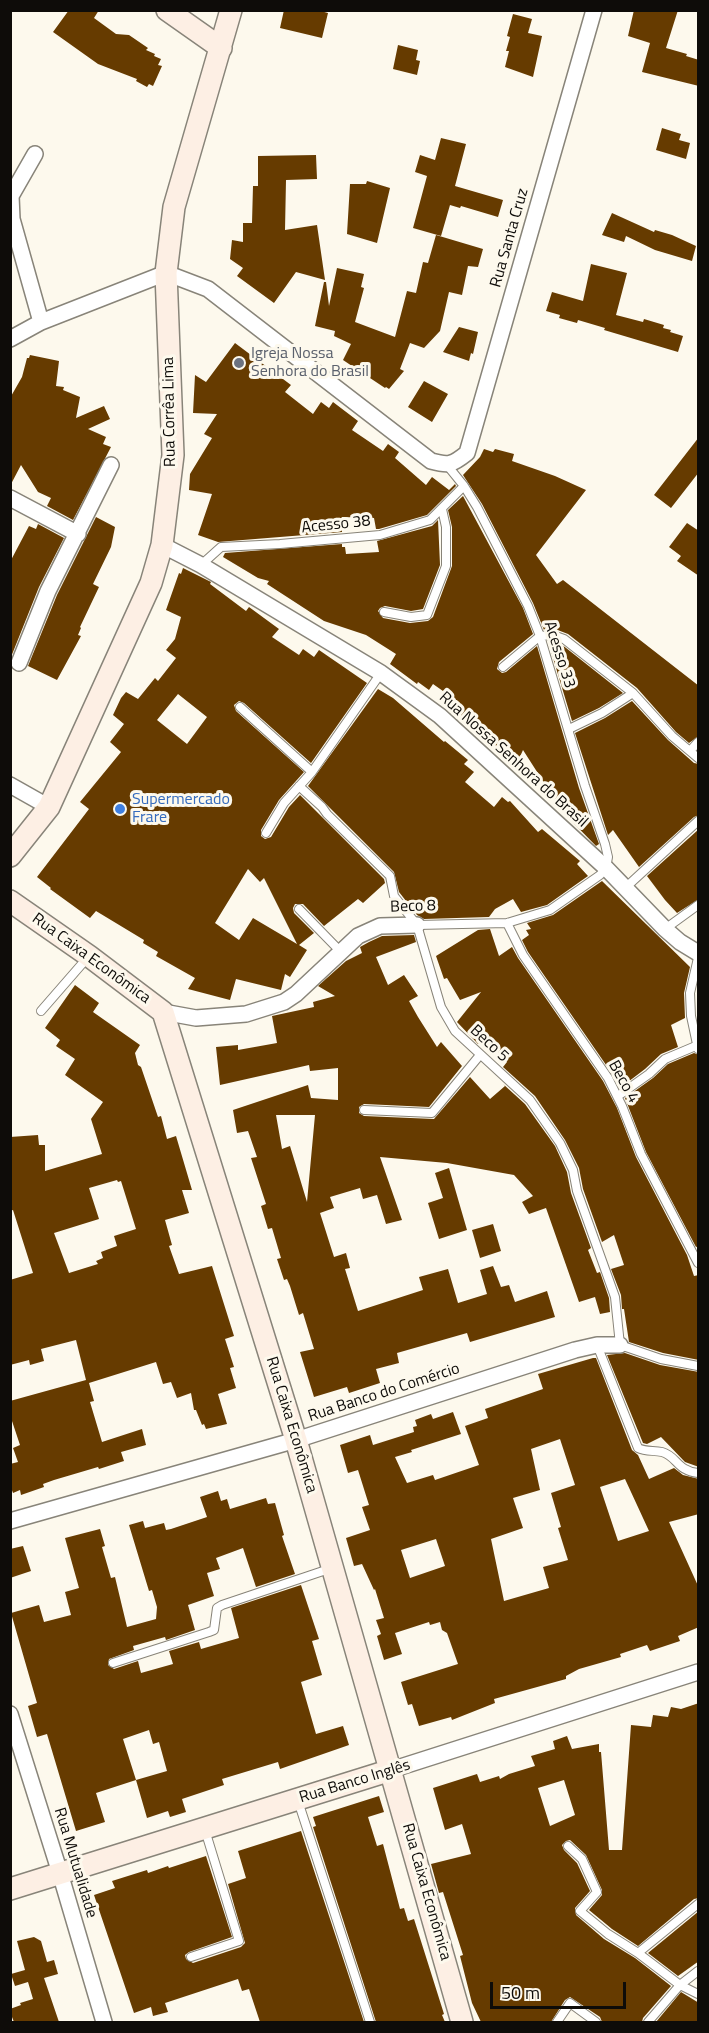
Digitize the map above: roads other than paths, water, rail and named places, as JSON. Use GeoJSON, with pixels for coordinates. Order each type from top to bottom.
{"type":"FeatureCollection","features":[{"type":"Feature","properties":{"kind":"street"},"geometry":{"type":"LineString","coordinates":[[167,10],[221,48]]}},
{"type":"Feature","properties":{"kind":"street","name":"Rua Corrêa Lima"},"geometry":{"type":"LineString","coordinates":[[10,856],[49,807],[151,583],[162,545],[173,455],[166,273],[174,207],[231,10]]}},
{"type":"Feature","properties":{"kind":"street","name":"Rua Santa Cruz"},"geometry":{"type":"LineString","coordinates":[[447,465],[467,453],[594,10]]}},
{"type":"Feature","properties":{"kind":"street"},"geometry":{"type":"LineString","coordinates":[[35,154],[11,196],[11,207],[12,219],[41,322]]}},
{"type":"Feature","properties":{"kind":"street"},"geometry":{"type":"LineString","coordinates":[[10,339],[41,322],[166,273],[208,289],[431,461],[447,465]]}},
{"type":"Feature","properties":{"kind":"street"},"geometry":{"type":"LineString","coordinates":[[19,663],[48,591],[111,465]]}},
{"type":"Feature","properties":{"kind":"street"},"geometry":{"type":"LineString","coordinates":[[10,498],[78,534]]}},
{"type":"Feature","properties":{"kind":"street","name":"Rua Nossa Senhora do Brasil"},"geometry":{"type":"LineString","coordinates":[[162,545],[201,565],[381,673],[454,728],[606,868],[624,889],[680,942],[699,953]]}},
{"type":"Feature","properties":{"kind":"street"},"geometry":{"type":"LineString","coordinates":[[10,785],[49,807]]}},
{"type":"Feature","properties":{"kind":"street","name":"Rua Caixa Econômica"},"geometry":{"type":"LineString","coordinates":[[10,901],[89,956],[163,1012],[334,1567],[462,2022]]}},
{"type":"Feature","properties":{"kind":"street","name":"Beco 8"},"geometry":{"type":"LineString","coordinates":[[163,1012],[196,1018],[236,1015],[284,1002],[296,994],[358,936],[381,926],[417,925]]}},
{"type":"Feature","properties":{"kind":"street","name":"Rua Banco do Comércio"},"geometry":{"type":"LineString","coordinates":[[10,1521],[296,1440],[575,1350],[597,1345],[620,1345]]}},
{"type":"Feature","properties":{"kind":"street","name":"Rua Banco Inglês"},"geometry":{"type":"LineString","coordinates":[[10,1889],[699,1672]]}},
{"type":"Feature","properties":{"kind":"street","name":"Rua Mutualidade"},"geometry":{"type":"LineString","coordinates":[[10,1714],[104,2022]]}},
{"type":"Feature","properties":{"kind":"lane","name":"Acesso 33"},"geometry":{"type":"LineString","coordinates":[[447,465],[477,507],[528,606],[540,636],[605,844],[608,857],[606,868]]}},
{"type":"Feature","properties":{"kind":"lane","name":"Acesso 38"},"geometry":{"type":"LineString","coordinates":[[201,565],[221,547],[380,535],[430,520],[464,486]]}},
{"type":"Feature","properties":{"kind":"lane"},"geometry":{"type":"LineString","coordinates":[[384,612],[411,617],[427,615],[446,566],[446,527],[442,509]]}},
{"type":"Feature","properties":{"kind":"lane"},"geometry":{"type":"LineString","coordinates":[[503,667],[540,636],[553,635],[564,639],[633,693],[672,736],[699,758]]}},
{"type":"Feature","properties":{"kind":"lane"},"geometry":{"type":"LineString","coordinates":[[266,833],[284,803],[312,772],[381,673]]}},
{"type":"Feature","properties":{"kind":"lane"},"geometry":{"type":"LineString","coordinates":[[569,729],[602,713],[633,693]]}},
{"type":"Feature","properties":{"kind":"lane"},"geometry":{"type":"LineString","coordinates":[[240,707],[312,772]]}},
{"type":"Feature","properties":{"kind":"lane"},"geometry":{"type":"LineString","coordinates":[[690,751],[699,742]]}},
{"type":"Feature","properties":{"kind":"lane","name":"Beco 5"},"geometry":{"type":"LineString","coordinates":[[299,786],[390,876],[394,896],[417,925],[441,1007],[455,1031],[530,1100],[561,1143],[573,1170],[577,1191],[615,1297],[620,1345]]}},
{"type":"Feature","properties":{"kind":"lane"},"geometry":{"type":"LineString","coordinates":[[624,889],[699,821]]}},
{"type":"Feature","properties":{"kind":"lane","name":"Beco 8"},"geometry":{"type":"LineString","coordinates":[[417,925],[507,923],[550,910],[606,868]]}},
{"type":"Feature","properties":{"kind":"lane"},"geometry":{"type":"LineString","coordinates":[[665,928],[699,905]]}},
{"type":"Feature","properties":{"kind":"lane"},"geometry":{"type":"LineString","coordinates":[[299,909],[340,951]]}},
{"type":"Feature","properties":{"kind":"lane","name":"Beco 4"},"geometry":{"type":"LineString","coordinates":[[507,923],[524,955],[608,1078],[618,1096],[641,1154],[699,1263]]}},
{"type":"Feature","properties":{"kind":"lane"},"geometry":{"type":"LineString","coordinates":[[41,1011],[89,956]]}},
{"type":"Feature","properties":{"kind":"lane"},"geometry":{"type":"LineString","coordinates":[[618,1096],[649,1074],[665,1059],[698,1048],[691,1016],[690,993],[699,958]]}},
{"type":"Feature","properties":{"kind":"lane"},"geometry":{"type":"LineString","coordinates":[[364,1110],[432,1113],[480,1055]]}},
{"type":"Feature","properties":{"kind":"lane"},"geometry":{"type":"LineString","coordinates":[[597,1345],[638,1448],[645,1451],[662,1452],[669,1455],[683,1470],[699,1473]]}},
{"type":"Feature","properties":{"kind":"lane","name":"Rua Banco do Comércio"},"geometry":{"type":"LineString","coordinates":[[620,1345],[661,1359],[699,1366]]}},
{"type":"Feature","properties":{"kind":"lane"},"geometry":{"type":"LineString","coordinates":[[113,1663],[214,1630],[217,1608],[222,1605],[334,1567]]}},
{"type":"Feature","properties":{"kind":"lane"},"geometry":{"type":"LineString","coordinates":[[298,1800],[370,2022]]}},
{"type":"Feature","properties":{"kind":"lane"},"geometry":{"type":"LineString","coordinates":[[190,1957],[239,1941],[205,1828]]}},
{"type":"Feature","properties":{"kind":"lane"},"geometry":{"type":"LineString","coordinates":[[568,1846],[582,1859],[597,1892],[580,1911],[608,1934],[638,1953],[680,1985],[699,1994]]}},
{"type":"Feature","properties":{"kind":"lane"},"geometry":{"type":"LineString","coordinates":[[638,1953],[699,1904]]}},
{"type":"Feature","properties":{"kind":"lane"},"geometry":{"type":"LineString","coordinates":[[648,2022],[680,1985],[699,1971]]}},
{"type":"Feature","properties":{"kind":"lane"},"geometry":{"type":"LineString","coordinates":[[557,2022],[570,2003],[596,2022]]}},
{"type":"Feature","properties":{"kind":"place","name":"Igreja Nossa Senhora do Brasil"},"geometry":{"type":"Point","coordinates":[239,363]}},
{"type":"Feature","properties":{"kind":"place","name":"Supermercado Frare"},"geometry":{"type":"Point","coordinates":[120,809]}}]}
